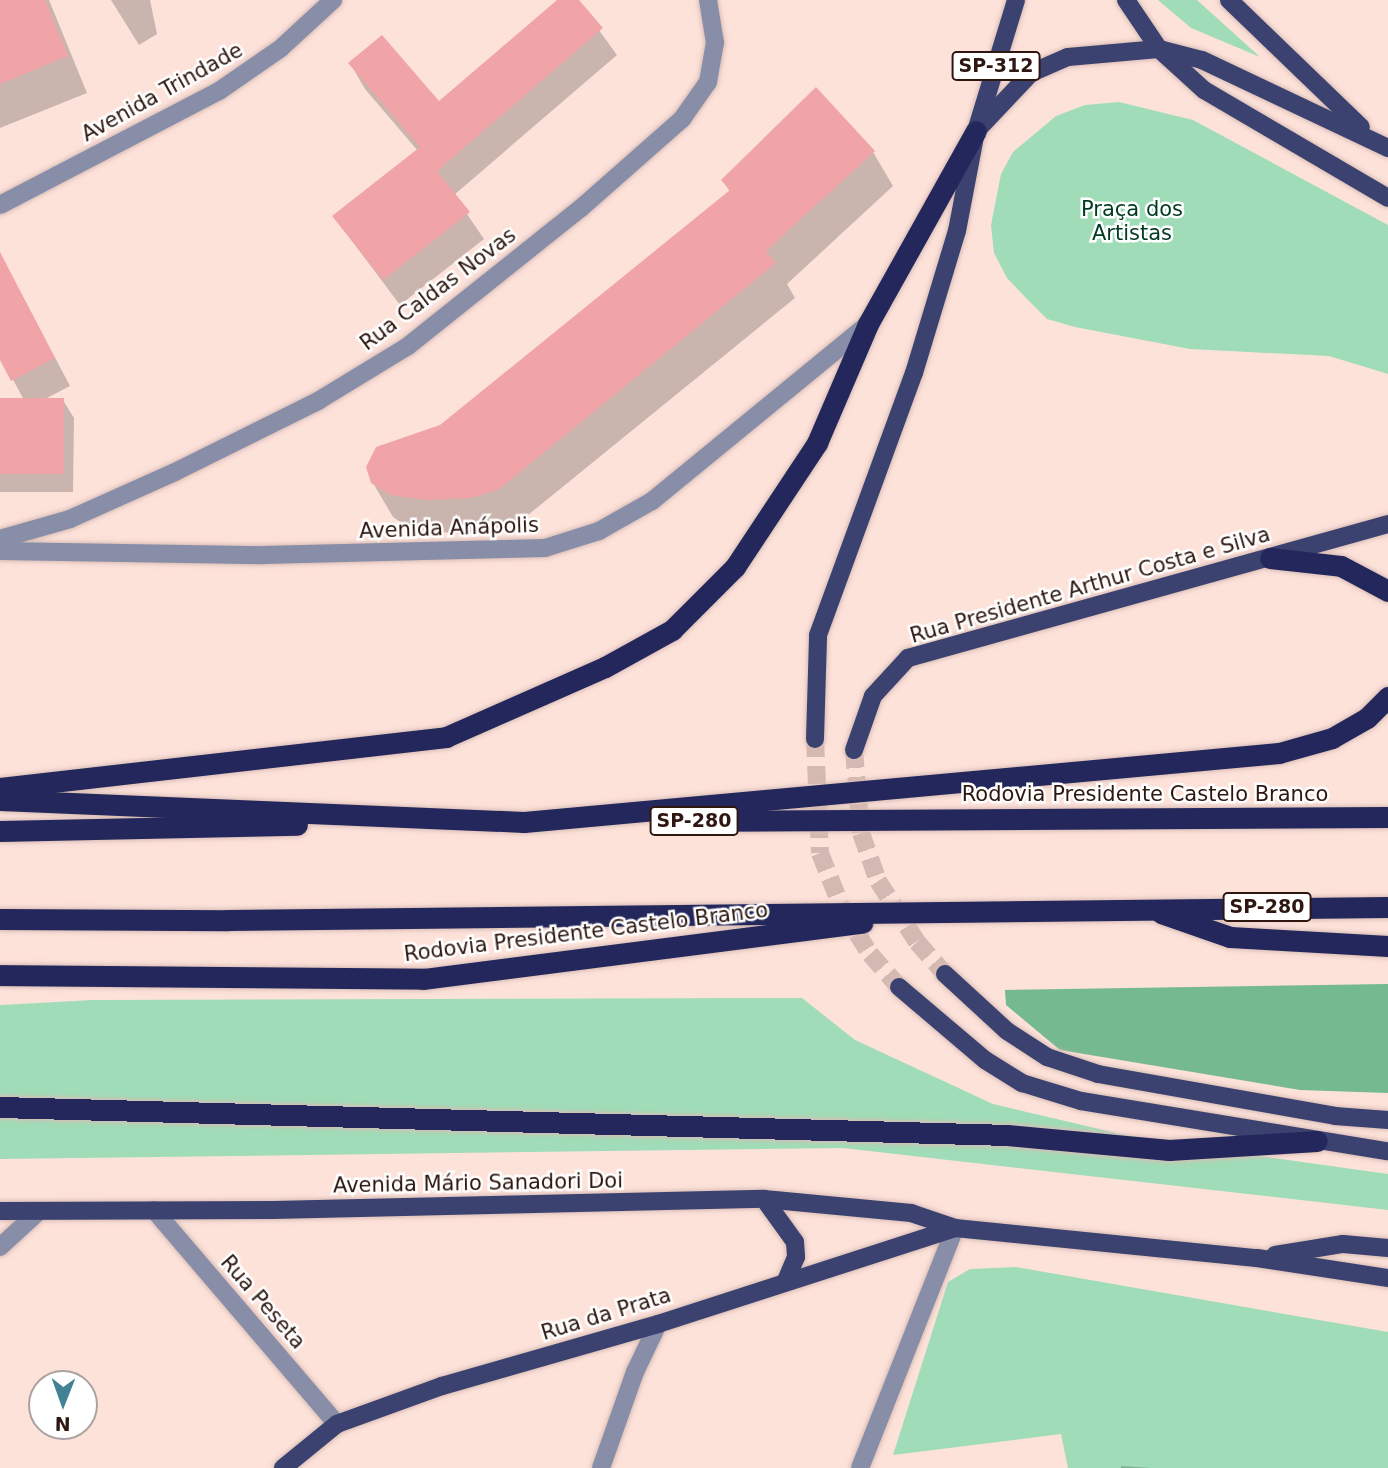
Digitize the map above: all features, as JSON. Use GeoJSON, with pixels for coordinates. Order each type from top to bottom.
{"type":"FeatureCollection","features":[{"type":"Feature","properties":{"kind":"highway"},"geometry":{"type":"LineString","coordinates":[[0,788],[446,737],[605,667],[672,630],[735,567],[817,443],[868,324],[975,131]]}},
{"type":"Feature","properties":{"kind":"highway"},"geometry":{"type":"LineString","coordinates":[[1270,558],[1341,566],[1388,591]]}},
{"type":"Feature","properties":{"kind":"highway"},"geometry":{"type":"LineString","coordinates":[[524,822],[1279,753],[1332,738],[1367,718],[1388,697]]}},
{"type":"Feature","properties":{"kind":"highway","name":"Rodovia Presidente Castelo Branco"},"geometry":{"type":"LineString","coordinates":[[0,800],[524,822]]}},
{"type":"Feature","properties":{"kind":"highway","name":"Rodovia Presidente Castelo Branco"},"geometry":{"type":"LineString","coordinates":[[0,831],[524,822],[1388,817]]}},
{"type":"Feature","properties":{"kind":"highway","name":"Rodovia Presidente Castelo Branco"},"geometry":{"type":"LineString","coordinates":[[0,919],[228,920],[1388,907]]}},
{"type":"Feature","properties":{"kind":"highway"},"geometry":{"type":"LineString","coordinates":[[1145,908],[1230,937],[1388,946]]}},
{"type":"Feature","properties":{"kind":"highway","name":"Rodovia Presidente Castelo Branco"},"geometry":{"type":"LineString","coordinates":[[0,975],[423,979],[965,910]]}},
{"type":"Feature","properties":{"kind":"highway"},"geometry":{"type":"LineString","coordinates":[[0,1107],[1007,1135],[1169,1150],[1317,1141]]}},
{"type":"Feature","properties":{"kind":"main road","name":"SP-312"},"geometry":{"type":"LineString","coordinates":[[815,739],[818,635],[914,373],[957,231],[975,131],[1016,0]]}},
{"type":"Feature","properties":{"kind":"main road"},"geometry":{"type":"LineString","coordinates":[[1126,0],[1159,49],[1204,90],[1388,198]]}},
{"type":"Feature","properties":{"kind":"main road"},"geometry":{"type":"LineString","coordinates":[[1229,0],[1371,137]]}},
{"type":"Feature","properties":{"kind":"main road"},"geometry":{"type":"LineString","coordinates":[[975,131],[1031,73],[1068,57],[1159,49],[1202,60],[1371,137],[1388,148]]}},
{"type":"Feature","properties":{"kind":"main road","name":"Rua Presidente Arthur Costa e Silva"},"geometry":{"type":"LineString","coordinates":[[855,750],[873,696],[908,658],[1388,524]]}},
{"type":"Feature","properties":{"kind":"main road"},"geometry":{"type":"LineString","coordinates":[[945,974],[1017,1038],[1047,1057],[1098,1074],[1335,1116],[1388,1120]]}},
{"type":"Feature","properties":{"kind":"main road"},"geometry":{"type":"LineString","coordinates":[[899,987],[985,1060],[1022,1083],[1081,1101],[1388,1151]]}},
{"type":"Feature","properties":{"kind":"main road"},"geometry":{"type":"LineString","coordinates":[[764,1199],[795,1242],[796,1257],[786,1281]]}},
{"type":"Feature","properties":{"kind":"main road","name":"Avenida Mário Sanadori Doi"},"geometry":{"type":"LineString","coordinates":[[0,1211],[764,1199],[911,1213],[955,1228]]}},
{"type":"Feature","properties":{"kind":"main road"},"geometry":{"type":"LineString","coordinates":[[955,1228],[1258,1258],[1388,1278]]}},
{"type":"Feature","properties":{"kind":"main road","name":"Rua da Prata"},"geometry":{"type":"LineString","coordinates":[[283,1468],[337,1424],[442,1386],[658,1324],[955,1228]]}},
{"type":"Feature","properties":{"kind":"main road"},"geometry":{"type":"LineString","coordinates":[[1258,1258],[1343,1244],[1388,1248]]}},
{"type":"Feature","properties":{"kind":"street","name":"Avenida Trindade"},"geometry":{"type":"LineString","coordinates":[[0,205],[219,91],[281,48],[333,0]]}},
{"type":"Feature","properties":{"kind":"street","name":"Rua Caldas Novas"},"geometry":{"type":"LineString","coordinates":[[0,539],[70,519],[175,472],[318,401],[408,346],[682,119],[708,82],[715,43],[708,0]]}},
{"type":"Feature","properties":{"kind":"street","name":"Avenida Anápolis"},"geometry":{"type":"LineString","coordinates":[[0,551],[277,555],[545,548],[599,531],[652,501],[868,324]]}},
{"type":"Feature","properties":{"kind":"street","name":"Rua Peseta"},"geometry":{"type":"LineString","coordinates":[[154,1210],[337,1424]]}},
{"type":"Feature","properties":{"kind":"street"},"geometry":{"type":"LineString","coordinates":[[0,1247],[39,1211]]}},
{"type":"Feature","properties":{"kind":"street"},"geometry":{"type":"LineString","coordinates":[[860,1468],[955,1228]]}},
{"type":"Feature","properties":{"kind":"street"},"geometry":{"type":"LineString","coordinates":[[601,1468],[635,1372],[658,1324]]}},
{"type":"Feature","properties":{"kind":"green space"},"geometry":{"type":"Polygon","coordinates":[[[1158,0],[1197,0],[1260,57],[1191,28],[1158,0]]]}},
{"type":"Feature","properties":{"kind":"green space","name":"Praça dos Artistas"},"geometry":{"type":"Polygon","coordinates":[[[1119,102],[1193,120],[1388,225],[1388,374],[1329,356],[1190,349],[1075,327],[1047,319],[1028,300],[1007,278],[994,253],[991,225],[1001,174],[1013,152],[1056,116],[1085,105],[1119,102]]]}},
{"type":"Feature","properties":{"kind":"green space"},"geometry":{"type":"Polygon","coordinates":[[[1388,984],[1388,1093],[1300,1090],[1060,1050],[1006,1005],[1005,990],[1388,984]]]}},
{"type":"Feature","properties":{"kind":"green space"},"geometry":{"type":"Polygon","coordinates":[[[802,998],[855,1040],[993,1104],[1146,1140],[1388,1174],[1388,1210],[843,1148],[0,1159],[0,1005],[93,1000],[802,998]]]}},
{"type":"Feature","properties":{"kind":"green space"},"geometry":{"type":"Polygon","coordinates":[[[1016,1267],[1388,1332],[1388,1468],[1068,1468],[1061,1434],[893,1455],[948,1282],[970,1269],[1016,1267]]]}},
{"type":"Feature","properties":{"kind":"building"},"geometry":{"type":"Polygon","coordinates":[[[0,0],[45,0],[68,56],[0,84],[0,0]]]}},
{"type":"Feature","properties":{"kind":"building"},"geometry":{"type":"Polygon","coordinates":[[[557,0],[579,0],[603,28],[437,171],[470,212],[383,280],[332,216],[420,147],[348,63],[382,35],[439,101],[557,0]]]}},
{"type":"Feature","properties":{"kind":"building"},"geometry":{"type":"Polygon","coordinates":[[[816,87],[875,151],[766,251],[776,263],[498,490],[471,498],[425,500],[390,495],[371,483],[366,467],[376,447],[440,425],[730,190],[721,180],[816,87]]]}},
{"type":"Feature","properties":{"kind":"building"},"geometry":{"type":"Polygon","coordinates":[[[0,252],[55,358],[11,381],[0,360],[0,252]]]}},
{"type":"Feature","properties":{"kind":"building"},"geometry":{"type":"Polygon","coordinates":[[[0,398],[64,398],[64,474],[0,474],[0,398]]]}},
{"type":"Feature","properties":{"kind":"tunnel"},"geometry":{"type":"LineString","coordinates":[[815,739],[820,853],[843,911],[870,954],[899,987]]}},
{"type":"Feature","properties":{"kind":"tunnel"},"geometry":{"type":"LineString","coordinates":[[854,750],[861,833],[878,881],[917,942],[945,974]]}}]}
